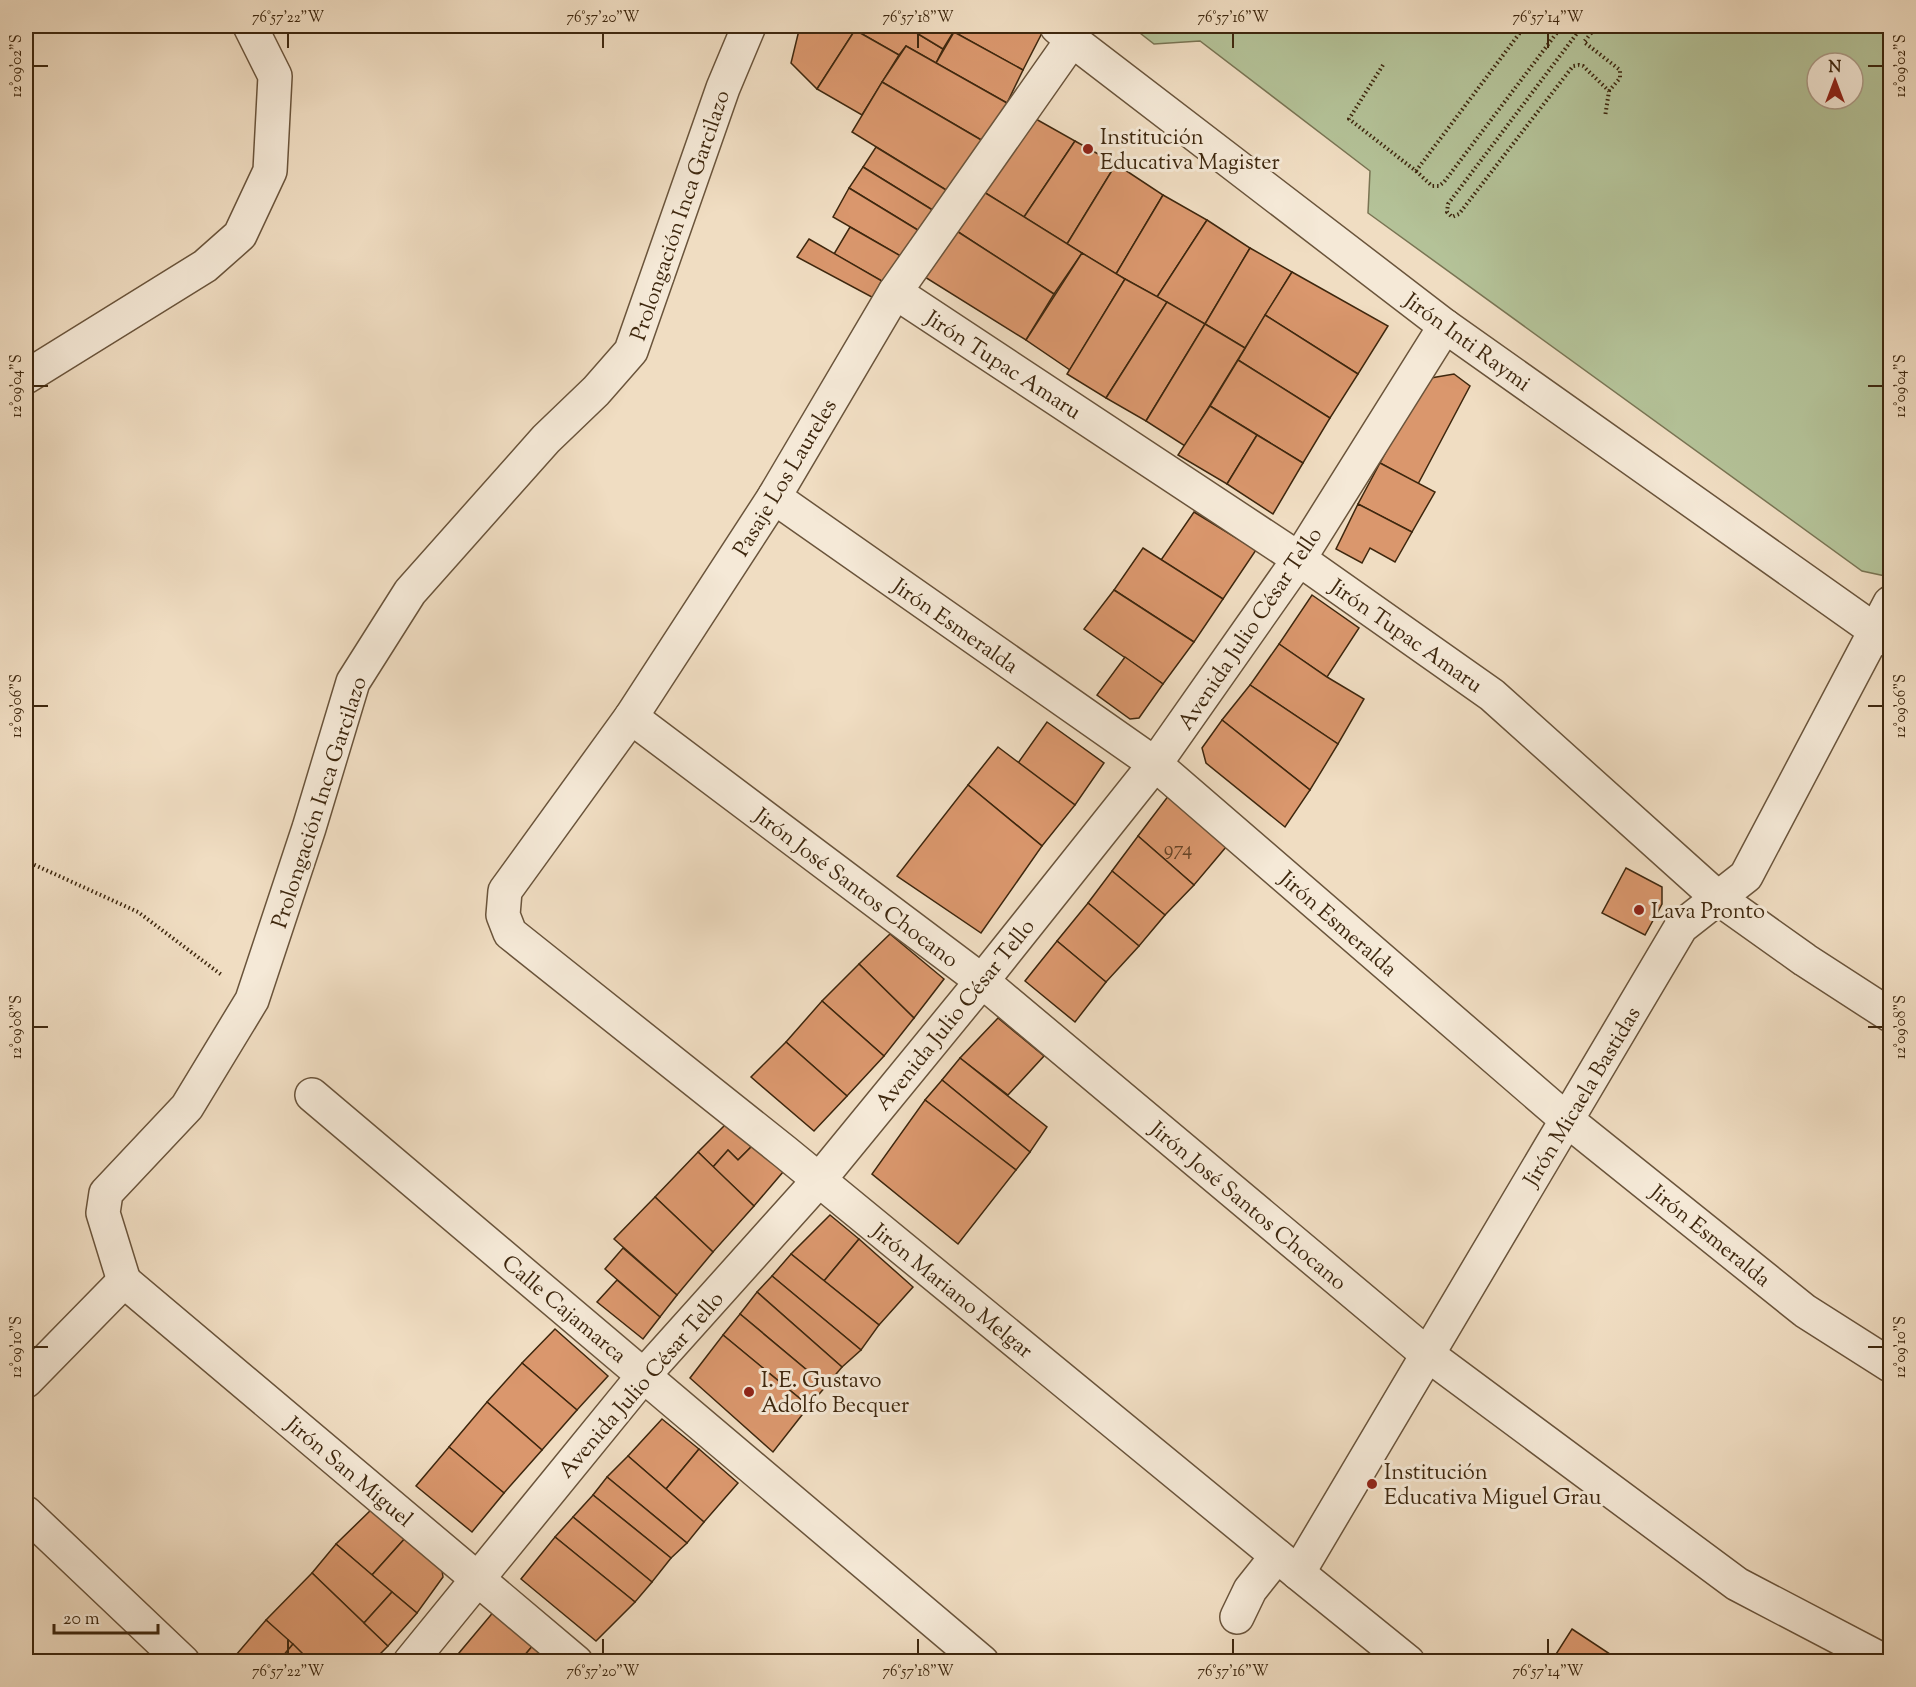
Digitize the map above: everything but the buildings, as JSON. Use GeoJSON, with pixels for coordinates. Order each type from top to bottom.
{"type":"FeatureCollection","features":[{"type":"Feature","properties":{"kind":"street"},"geometry":{"type":"LineString","coordinates":[[26,378],[205,266],[240,235],[270,171],[275,76],[250,26]]}},
{"type":"Feature","properties":{"kind":"street","name":"Prolongación Inca Garcilazo"},"geometry":{"type":"LineString","coordinates":[[124,1281],[103,1213],[106,1193],[187,1107],[252,1000],[309,828],[353,682],[410,592],[546,439],[596,391],[631,351],[723,88],[749,26]]}},
{"type":"Feature","properties":{"kind":"street","name":"Pasaje Los Laureles"},"geometry":{"type":"LineString","coordinates":[[502,915],[505,891],[631,717],[774,497],[895,292],[1064,33]]}},
{"type":"Feature","properties":{"kind":"street","name":"Jirón Inti Raymi"},"geometry":{"type":"LineString","coordinates":[[1064,33],[1445,326],[1883,636]]}},
{"type":"Feature","properties":{"kind":"street","name":"Jirón Tupac Amaru"},"geometry":{"type":"LineString","coordinates":[[895,292],[1299,559],[1492,694],[1718,898],[1805,960],[1890,1015]]}},
{"type":"Feature","properties":{"kind":"street","name":"Avenida Julio César Tello"},"geometry":{"type":"LineString","coordinates":[[410,1662],[644,1375],[819,1180],[1155,764],[1299,559],[1445,326]]}},
{"type":"Feature","properties":{"kind":"street","name":"Jirón Esmeralda"},"geometry":{"type":"LineString","coordinates":[[774,497],[1155,764],[1567,1120],[1805,1311],[1890,1365]]}},
{"type":"Feature","properties":{"kind":"street","name":"Jirón Micaela Bastidas"},"geometry":{"type":"LineString","coordinates":[[1237,1617],[1251,1590],[1287,1565],[1427,1354],[1682,927],[1746,876],[1883,636],[1890,603]]}},
{"type":"Feature","properties":{"kind":"street","name":"Jirón José Santos Chocano"},"geometry":{"type":"LineString","coordinates":[[631,717],[982,981],[1427,1354],[1737,1584],[1886,1662]]}},
{"type":"Feature","properties":{"kind":"street","name":"Jirón Mariano Melgar"},"geometry":{"type":"LineString","coordinates":[[502,915],[510,933],[819,1180],[1408,1662]]}},
{"type":"Feature","properties":{"kind":"street","name":"Calle Cajamarca"},"geometry":{"type":"LineString","coordinates":[[312,1095],[982,1662]]}},
{"type":"Feature","properties":{"kind":"street"},"geometry":{"type":"LineString","coordinates":[[26,1381],[124,1281]]}},
{"type":"Feature","properties":{"kind":"street","name":"Jirón San Miguel"},"geometry":{"type":"LineString","coordinates":[[124,1281],[576,1662]]}},
{"type":"Feature","properties":{"kind":"street"},"geometry":{"type":"LineString","coordinates":[[26,1514],[183,1662]]}},
{"type":"Feature","properties":{"kind":"path"},"geometry":{"type":"LineString","coordinates":[[1416,171],[1525,26]]}},
{"type":"Feature","properties":{"kind":"path"},"geometry":{"type":"LineString","coordinates":[[1383,65],[1349,119],[1432,186],[1439,186],[1562,26]]}},
{"type":"Feature","properties":{"kind":"path"},"geometry":{"type":"LineString","coordinates":[[1569,26],[1578,32],[1448,204],[1447,212],[1452,217],[1459,214],[1573,66],[1583,66],[1609,91]]}},
{"type":"Feature","properties":{"kind":"path"},"geometry":{"type":"LineString","coordinates":[[1595,26],[1584,42],[1620,70],[1620,78],[1609,91],[1605,117]]}},
{"type":"Feature","properties":{"kind":"path"},"geometry":{"type":"LineString","coordinates":[[26,861],[138,912],[252,1000]]}},
{"type":"Feature","properties":{"kind":"green space"},"geometry":{"type":"Polygon","coordinates":[[[1131,26],[1890,26],[1890,577],[1862,571],[1368,213],[1370,171],[1200,41],[1154,44],[1131,26]]]}},
{"type":"Feature","properties":{"kind":"place","name":"Institución Educativa Magister"},"geometry":{"type":"Point","coordinates":[1088,149]}},
{"type":"Feature","properties":{"kind":"place","name":"Lava Pronto"},"geometry":{"type":"Point","coordinates":[1639,910]}},
{"type":"Feature","properties":{"kind":"place","name":"I. E. Gustavo Adolfo Becquer"},"geometry":{"type":"Point","coordinates":[749,1392]}},
{"type":"Feature","properties":{"kind":"place","name":"Institución Educativa Miguel Grau"},"geometry":{"type":"Point","coordinates":[1372,1484]}}]}
